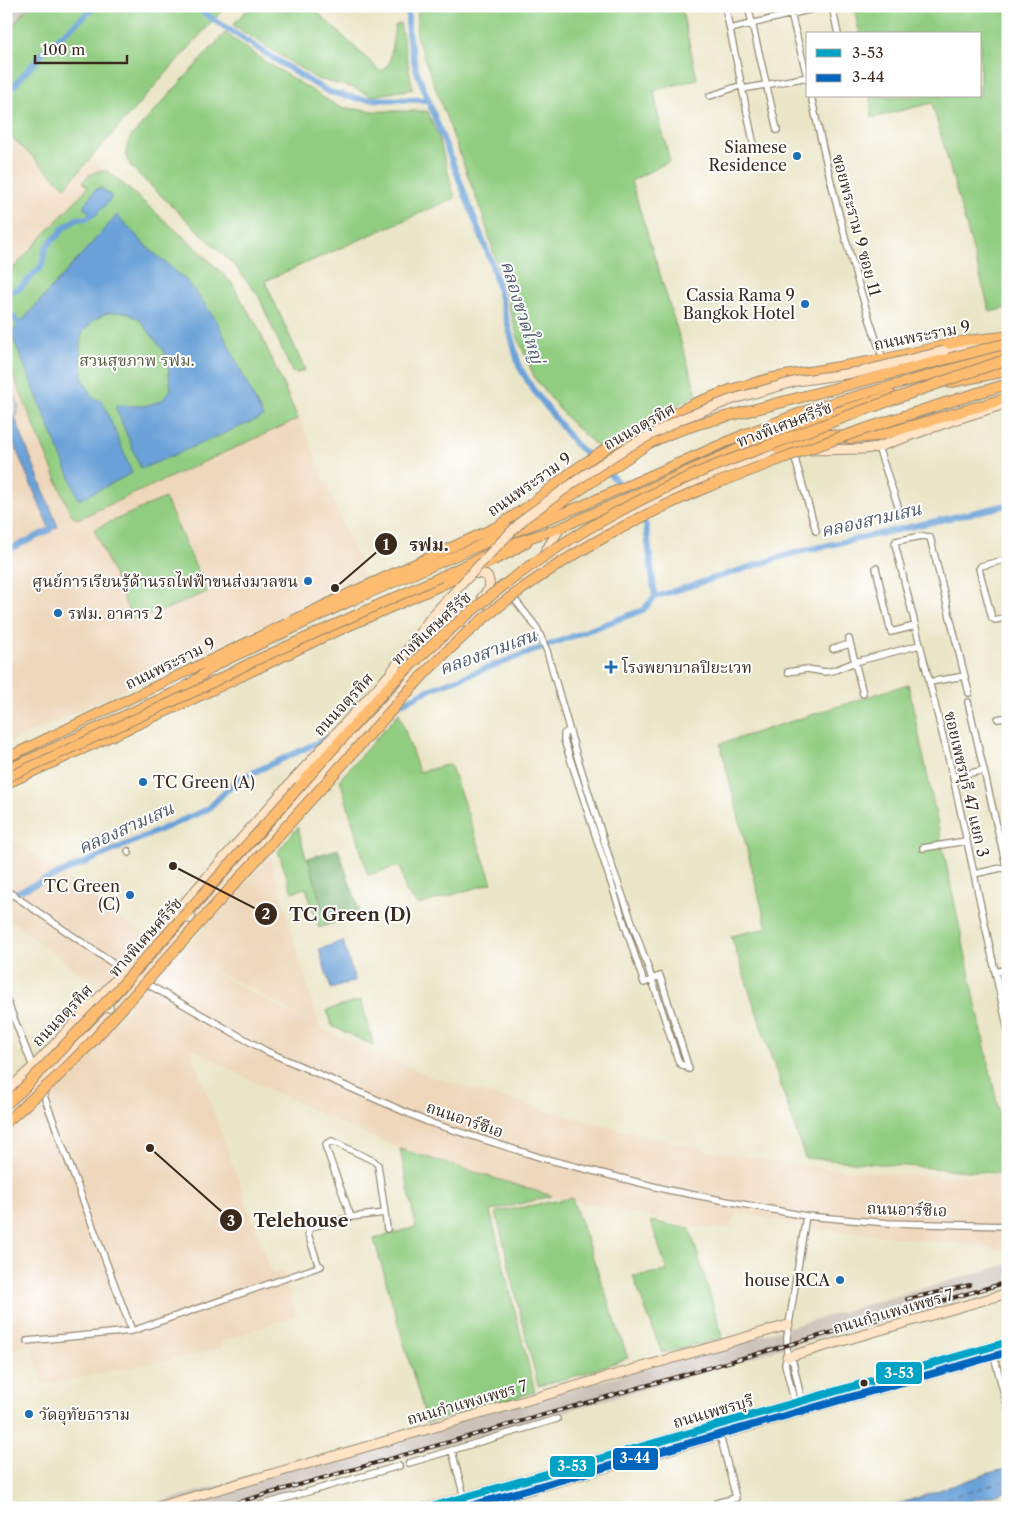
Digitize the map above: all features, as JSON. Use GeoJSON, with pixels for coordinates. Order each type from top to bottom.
{"type":"FeatureCollection","features":[{"type":"Feature","properties":{"kind":"highway"},"geometry":{"type":"LineString","coordinates":[[480,545],[557,504],[596,480],[649,443],[671,433],[698,424],[1008,343]]}},
{"type":"Feature","properties":{"kind":"highway","name":"ทางพิเศษศรีรัช"},"geometry":{"type":"LineString","coordinates":[[6,1104],[20,1092],[114,994],[388,687],[427,649],[503,586],[563,544],[604,520],[657,492],[699,473],[848,416],[1008,359]]}},
{"type":"Feature","properties":{"kind":"highway","name":"ทางพิเศษศรีรัช"},"geometry":{"type":"LineString","coordinates":[[6,1122],[56,1078],[89,1045],[425,673],[460,639],[498,607],[543,575],[592,544],[648,514],[706,487],[833,439],[1008,384]]}},
{"type":"Feature","properties":{"kind":"highway"},"geometry":{"type":"LineString","coordinates":[[789,429],[850,438],[877,436],[1008,398]]}},
{"type":"Feature","properties":{"kind":"highway"},"geometry":{"type":"LineString","coordinates":[[779,450],[824,434]]}},
{"type":"Feature","properties":{"kind":"main road","name":"ถนนพระราม 9"},"geometry":{"type":"LineString","coordinates":[[6,758],[390,575],[496,527],[614,443],[695,403],[732,389],[793,373],[882,359],[949,344],[1008,336]]}},
{"type":"Feature","properties":{"kind":"main road","name":"ถนนจตุรทิศ"},"geometry":{"type":"LineString","coordinates":[[6,1092],[33,1067],[124,971],[390,674],[432,616],[526,517],[565,488],[626,448],[681,419],[733,399],[797,381],[858,372],[1008,336]]}},
{"type":"Feature","properties":{"kind":"main road","name":"ถนนพระราม 9"},"geometry":{"type":"LineString","coordinates":[[6,770],[173,693],[190,684],[216,665],[356,599],[480,545],[582,506],[740,436],[813,408],[1008,353]]}},
{"type":"Feature","properties":{"kind":"main road"},"geometry":{"type":"LineString","coordinates":[[882,359],[882,389]]}},
{"type":"Feature","properties":{"kind":"main road"},"geometry":{"type":"LineString","coordinates":[[6,778],[504,546],[560,528],[751,443],[846,409],[891,396],[1008,371]]}},
{"type":"Feature","properties":{"kind":"main road"},"geometry":{"type":"LineString","coordinates":[[934,374],[944,377],[944,381],[940,385]]}},
{"type":"Feature","properties":{"kind":"main road"},"geometry":{"type":"LineString","coordinates":[[779,450],[878,447],[1008,403]]}},
{"type":"Feature","properties":{"kind":"main road","name":"ถนนจตุรทิศ"},"geometry":{"type":"LineString","coordinates":[[6,1116],[103,1022],[348,747],[425,665],[473,622],[531,576],[566,553],[630,517],[689,487],[779,450]]}},
{"type":"Feature","properties":{"kind":"main road"},"geometry":{"type":"LineString","coordinates":[[496,527],[557,504]]}},
{"type":"Feature","properties":{"kind":"main road"},"geometry":{"type":"LineString","coordinates":[[531,576],[560,528]]}},
{"type":"Feature","properties":{"kind":"main road"},"geometry":{"type":"LineString","coordinates":[[6,784],[509,554],[537,535]]}},
{"type":"Feature","properties":{"kind":"main road"},"geometry":{"type":"LineString","coordinates":[[464,574],[481,573],[488,577],[491,582],[489,590]]}},
{"type":"Feature","properties":{"kind":"main road"},"geometry":{"type":"LineString","coordinates":[[356,599],[390,575]]}},
{"type":"Feature","properties":{"kind":"main road"},"geometry":{"type":"LineString","coordinates":[[390,674],[489,590],[498,587],[509,592]]}},
{"type":"Feature","properties":{"kind":"main road"},"geometry":{"type":"LineString","coordinates":[[330,611],[329,625],[338,631]]}},
{"type":"Feature","properties":{"kind":"main road"},"geometry":{"type":"LineString","coordinates":[[316,618],[327,626],[328,631],[324,637]]}},
{"type":"Feature","properties":{"kind":"main road"},"geometry":{"type":"LineString","coordinates":[[88,719],[216,665]]}},
{"type":"Feature","properties":{"kind":"main road","name":"ถนนกำแพงเพชร 7"},"geometry":{"type":"LineString","coordinates":[[787,1357],[1008,1293]]}},
{"type":"Feature","properties":{"kind":"main road","name":"ถนนกำแพงเพชร 7"},"geometry":{"type":"LineString","coordinates":[[154,1508],[788,1325]]}},
{"type":"Feature","properties":{"kind":"main road","name":"ถนนเพชรบุรี"},"geometry":{"type":"LineString","coordinates":[[426,1508],[1008,1342]]}},
{"type":"Feature","properties":{"kind":"main road","name":"ถนนเพชรบุรี"},"geometry":{"type":"LineString","coordinates":[[470,1507],[1008,1352]]}},
{"type":"Feature","properties":{"kind":"main road"},"geometry":{"type":"LineString","coordinates":[[468,1496],[470,1507]]}},
{"type":"Feature","properties":{"kind":"street"},"geometry":{"type":"LineString","coordinates":[[725,6],[753,141]]}},
{"type":"Feature","properties":{"kind":"street"},"geometry":{"type":"LineString","coordinates":[[748,6],[777,130]]}},
{"type":"Feature","properties":{"kind":"street"},"geometry":{"type":"LineString","coordinates":[[730,29],[825,6]]}},
{"type":"Feature","properties":{"kind":"street"},"geometry":{"type":"LineString","coordinates":[[832,6],[838,32]]}},
{"type":"Feature","properties":{"kind":"street"},"geometry":{"type":"LineString","coordinates":[[791,14],[806,70]]}},
{"type":"Feature","properties":{"kind":"street"},"geometry":{"type":"LineString","coordinates":[[710,96],[742,87],[806,78]]}},
{"type":"Feature","properties":{"kind":"street","name":"ซอยพระราม 9 ซอย 11"},"geometry":{"type":"LineString","coordinates":[[811,98],[833,194],[865,309],[882,359]]}},
{"type":"Feature","properties":{"kind":"street"},"geometry":{"type":"LineString","coordinates":[[878,447],[898,506]]}},
{"type":"Feature","properties":{"kind":"street"},"geometry":{"type":"LineString","coordinates":[[793,450],[816,531]]}},
{"type":"Feature","properties":{"kind":"street","name":"ซอยเพชรบุรี 47 แยก 3"},"geometry":{"type":"LineString","coordinates":[[965,676],[930,538],[922,536],[896,541],[895,544],[953,777],[1008,1031]]}},
{"type":"Feature","properties":{"kind":"street"},"geometry":{"type":"LineString","coordinates":[[1008,559],[981,566],[980,569],[992,618],[995,620],[1008,617]]}},
{"type":"Feature","properties":{"kind":"street"},"geometry":{"type":"LineString","coordinates":[[876,568],[891,632],[915,626]]}},
{"type":"Feature","properties":{"kind":"street"},"geometry":{"type":"LineString","coordinates":[[509,592],[532,622],[547,651],[569,730],[611,863],[646,959],[652,979],[679,1063],[689,1069],[660,976],[652,979],[644,983],[564,740],[564,734],[569,730]]}},
{"type":"Feature","properties":{"kind":"street"},"geometry":{"type":"LineString","coordinates":[[833,649],[849,641],[863,694]]}},
{"type":"Feature","properties":{"kind":"street"},"geometry":{"type":"LineString","coordinates":[[788,672],[807,668],[825,672],[835,670],[855,662],[920,645]]}},
{"type":"Feature","properties":{"kind":"street"},"geometry":{"type":"LineString","coordinates":[[929,682],[965,676],[969,693]]}},
{"type":"Feature","properties":{"kind":"street"},"geometry":{"type":"LineString","coordinates":[[968,702],[1007,871],[974,874]]}},
{"type":"Feature","properties":{"kind":"street"},"geometry":{"type":"LineString","coordinates":[[998,719],[1008,716]]}},
{"type":"Feature","properties":{"kind":"street"},"geometry":{"type":"LineString","coordinates":[[953,777],[984,770]]}},
{"type":"Feature","properties":{"kind":"street"},"geometry":{"type":"LineString","coordinates":[[576,780],[584,777]]}},
{"type":"Feature","properties":{"kind":"street"},"geometry":{"type":"LineString","coordinates":[[922,848],[966,841]]}},
{"type":"Feature","properties":{"kind":"street"},"geometry":{"type":"LineString","coordinates":[[604,866],[611,863]]}},
{"type":"Feature","properties":{"kind":"street","name":"ถนนอาร์ซีเอ"},"geometry":{"type":"LineString","coordinates":[[6,890],[140,981],[266,1051],[428,1122],[542,1158],[668,1190],[806,1216],[888,1223],[1008,1226]]}},
{"type":"Feature","properties":{"kind":"street"},"geometry":{"type":"LineString","coordinates":[[620,913],[628,910]]}},
{"type":"Feature","properties":{"kind":"street"},"geometry":{"type":"LineString","coordinates":[[637,962],[646,959]]}},
{"type":"Feature","properties":{"kind":"street"},"geometry":{"type":"LineString","coordinates":[[995,972],[1008,970]]}},
{"type":"Feature","properties":{"kind":"street"},"geometry":{"type":"LineString","coordinates":[[6,998],[33,1067]]}},
{"type":"Feature","properties":{"kind":"street"},"geometry":{"type":"LineString","coordinates":[[40,1084],[132,1331]]}},
{"type":"Feature","properties":{"kind":"street"},"geometry":{"type":"LineString","coordinates":[[351,1217],[326,1148],[326,1144],[332,1141],[374,1161],[378,1165],[387,1229]]}},
{"type":"Feature","properties":{"kind":"street"},"geometry":{"type":"LineString","coordinates":[[28,1341],[132,1331],[320,1267],[308,1234],[312,1227],[351,1217],[385,1213]]}},
{"type":"Feature","properties":{"kind":"street"},"geometry":{"type":"LineString","coordinates":[[798,1403],[785,1364],[788,1325],[806,1216]]}},
{"type":"Feature","properties":{"kind":"street"},"geometry":{"type":"LineString","coordinates":[[994,1356],[1008,1409]]}},
{"type":"Feature","properties":{"kind":"street"},"geometry":{"type":"LineString","coordinates":[[409,1464],[557,1419]]}},
{"type":"Feature","properties":{"kind":"street"},"geometry":{"type":"LineString","coordinates":[[716,1503],[736,1498],[720,1435]]}},
{"type":"Feature","properties":{"kind":"street"},"geometry":{"type":"LineString","coordinates":[[452,1451],[468,1496]]}},
{"type":"Feature","properties":{"kind":"street"},"geometry":{"type":"LineString","coordinates":[[251,1508],[400,1466]]}},
{"type":"Feature","properties":{"kind":"shaded area"},"geometry":{"type":"Polygon","coordinates":[[[6,6],[29,6],[6,34],[6,6]]]}},
{"type":"Feature","properties":{"kind":"shaded area"},"geometry":{"type":"Polygon","coordinates":[[[6,132],[64,186],[91,158],[203,251],[255,317],[300,419],[365,578],[6,744],[6,132]]]}},
{"type":"Feature","properties":{"kind":"shaded area"},"geometry":{"type":"Polygon","coordinates":[[[6,835],[133,927],[180,954],[270,857],[320,1028],[431,1077],[587,1122],[705,1150],[801,1166],[894,1175],[1008,1176],[1008,1248],[999,1250],[981,1246],[818,1229],[737,1212],[729,1228],[695,1227],[552,1196],[400,1149],[348,1127],[254,1082],[190,1047],[272,1273],[284,1272],[296,1315],[222,1342],[220,1349],[43,1385],[32,1345],[6,1350],[6,1127],[130,1008],[97,986],[6,917],[6,835]],[[188,959],[310,1023],[256,991],[188,959]]]}},
{"type":"Feature","properties":{"kind":"shaded area"},"geometry":{"type":"Polygon","coordinates":[[[1008,1264],[1008,1286],[887,1321],[785,1347],[728,1365],[226,1508],[138,1508],[637,1371],[1008,1264]]]}},
{"type":"Feature","properties":{"kind":"green space"},"geometry":{"type":"Polygon","coordinates":[[[29,6],[226,6],[65,187],[6,132],[6,34],[29,6]]]}},
{"type":"Feature","properties":{"kind":"green space"},"geometry":{"type":"Polygon","coordinates":[[[250,6],[311,6],[381,72],[390,62],[395,26],[400,23],[413,89],[372,96],[354,88],[317,79],[233,25],[250,6]]]}},
{"type":"Feature","properties":{"kind":"green space"},"geometry":{"type":"Polygon","coordinates":[[[418,6],[681,6],[697,79],[654,91],[670,161],[631,181],[697,394],[600,449],[570,422],[535,379],[518,338],[484,219],[416,36],[418,6]]]}},
{"type":"Feature","properties":{"kind":"green space"},"geometry":{"type":"Polygon","coordinates":[[[756,6],[793,6],[793,7],[759,15],[756,6]]]}},
{"type":"Feature","properties":{"kind":"green space"},"geometry":{"type":"Polygon","coordinates":[[[853,6],[985,6],[986,9],[995,6],[1008,6],[1008,308],[990,312],[932,103],[872,118],[870,98],[982,98],[982,32],[860,32],[853,6]]]}},
{"type":"Feature","properties":{"kind":"green space"},"geometry":{"type":"Polygon","coordinates":[[[225,33],[266,62],[339,107],[374,111],[427,111],[438,135],[455,198],[265,281],[305,370],[297,373],[292,372],[258,295],[234,265],[132,168],[126,157],[129,139],[225,33]]]}},
{"type":"Feature","properties":{"kind":"green space","name":"สวนสุขภาพ รฟม."},"geometry":{"type":"Polygon","coordinates":[[[98,171],[107,171],[115,177],[196,248],[231,282],[258,328],[298,419],[78,519],[70,512],[6,358],[6,276],[88,187],[83,182],[89,175],[98,171]]]}},
{"type":"Feature","properties":{"kind":"green space"},"geometry":{"type":"Polygon","coordinates":[[[165,498],[207,592],[155,614],[132,619],[94,529],[165,498]]]}},
{"type":"Feature","properties":{"kind":"green space"},"geometry":{"type":"Polygon","coordinates":[[[908,684],[1008,1155],[1008,1174],[805,1158],[731,936],[767,928],[720,744],[908,684]]]}},
{"type":"Feature","properties":{"kind":"green space"},"geometry":{"type":"Polygon","coordinates":[[[399,713],[419,772],[450,764],[492,883],[418,905],[406,892],[400,866],[368,875],[340,779],[399,713]]]}},
{"type":"Feature","properties":{"kind":"green space"},"geometry":{"type":"Polygon","coordinates":[[[298,827],[327,925],[319,928],[306,888],[292,892],[278,851],[298,827]]]}},
{"type":"Feature","properties":{"kind":"green space"},"geometry":{"type":"Polygon","coordinates":[[[338,849],[361,915],[327,925],[308,858],[338,849]]]}},
{"type":"Feature","properties":{"kind":"green space"},"geometry":{"type":"Polygon","coordinates":[[[361,1000],[374,1046],[332,1026],[327,1010],[361,1000]]]}},
{"type":"Feature","properties":{"kind":"green space"},"geometry":{"type":"Polygon","coordinates":[[[400,1149],[552,1196],[490,1211],[535,1392],[427,1423],[374,1239],[416,1227],[400,1149]]]}},
{"type":"Feature","properties":{"kind":"green space"},"geometry":{"type":"Polygon","coordinates":[[[572,1198],[628,1358],[583,1374],[538,1386],[496,1212],[572,1198]]]}},
{"type":"Feature","properties":{"kind":"green space"},"geometry":{"type":"Polygon","coordinates":[[[651,1221],[690,1229],[723,1338],[662,1353],[633,1276],[667,1271],[651,1221]]]}},
{"type":"Feature","properties":{"kind":"water"},"geometry":{"type":"Polygon","coordinates":[[[101,188],[111,196],[111,199],[95,216],[84,208],[84,205],[96,189],[101,188]]]}},
{"type":"Feature","properties":{"kind":"water"},"geometry":{"type":"Polygon","coordinates":[[[117,215],[147,247],[187,281],[217,321],[263,417],[141,469],[115,406],[144,406],[161,401],[171,389],[168,366],[163,350],[139,319],[125,312],[107,313],[94,320],[83,332],[80,343],[82,376],[91,396],[103,402],[132,473],[79,500],[11,333],[117,215]]]}},
{"type":"Feature","properties":{"kind":"water"},"geometry":{"type":"Polygon","coordinates":[[[15,418],[58,527],[50,530],[6,425],[9,420],[15,418]]]}},
{"type":"Feature","properties":{"kind":"water"},"geometry":{"type":"Polygon","coordinates":[[[343,941],[355,981],[331,989],[319,949],[343,941]]]}},
{"type":"Feature","properties":{"kind":"water"},"geometry":{"type":"Polygon","coordinates":[[[1008,1468],[1008,1491],[946,1508],[887,1508],[989,1473],[1008,1468]]]}},
{"type":"Feature","properties":{"kind":"waterway"},"geometry":{"type":"LineString","coordinates":[[6,95],[47,48],[96,6]]}},
{"type":"Feature","properties":{"kind":"waterway"},"geometry":{"type":"LineString","coordinates":[[195,6],[214,20],[329,92],[360,99],[429,100]]}},
{"type":"Feature","properties":{"kind":"waterway","name":"คลองชวดใหญ่"},"geometry":{"type":"LineString","coordinates":[[408,6],[408,33],[416,69],[491,261],[519,366],[532,388],[575,444],[613,477],[632,499]]}},
{"type":"Feature","properties":{"kind":"waterway"},"geometry":{"type":"LineString","coordinates":[[6,293],[21,287],[39,269],[42,265],[47,246],[62,229],[77,219],[87,218],[92,215]]}},
{"type":"Feature","properties":{"kind":"waterway"},"geometry":{"type":"LineString","coordinates":[[6,309],[19,324]]}},
{"type":"Feature","properties":{"kind":"waterway"},"geometry":{"type":"LineString","coordinates":[[6,376],[18,405],[15,418]]}},
{"type":"Feature","properties":{"kind":"waterway","name":"คลองสามเสน"},"geometry":{"type":"LineString","coordinates":[[400,704],[431,689],[643,610],[655,597],[794,553],[1008,505]]}},
{"type":"Feature","properties":{"kind":"waterway","name":"คลองชวดใหญ่"},"geometry":{"type":"LineString","coordinates":[[642,516],[646,526],[655,597]]}},
{"type":"Feature","properties":{"kind":"waterway"},"geometry":{"type":"LineString","coordinates":[[6,551],[50,530]]}},
{"type":"Feature","properties":{"kind":"waterway","name":"คลองสามเสน"},"geometry":{"type":"LineString","coordinates":[[6,897],[208,809],[237,780],[332,736]]}},
{"type":"Feature","properties":{"kind":"ferry route"},"geometry":{"type":"LineString","coordinates":[[914,1508],[1008,1480]]}},
{"type":"Feature","properties":{"kind":"railway"},"geometry":{"type":"LineString","coordinates":[[218,1508],[1008,1282]]}},
{"type":"Feature","properties":{"kind":"railway"},"geometry":{"type":"LineString","coordinates":[[907,1299],[970,1285]]}},
{"type":"Feature","properties":{"kind":"transit line","name":"3-53"},"geometry":{"type":"LineString","coordinates":[[427,1508],[1008,1342]]}},
{"type":"Feature","properties":{"kind":"transit line","name":"3-44"},"geometry":{"type":"LineString","coordinates":[[463,1508],[1008,1352]]}},
{"type":"Feature","properties":{"kind":"place","name":"Siamese Residence"},"geometry":{"type":"Point","coordinates":[797,156]}},
{"type":"Feature","properties":{"kind":"place","name":"Cassia Rama 9 Bangkok Hotel"},"geometry":{"type":"Point","coordinates":[805,304]}},
{"type":"Feature","properties":{"kind":"place","name":"ศูนย์การเรียนรู้ด้านรถไฟฟ้าขนส่งมวลชน"},"geometry":{"type":"Point","coordinates":[308,581]}},
{"type":"Feature","properties":{"kind":"place","name":"รฟม."},"geometry":{"type":"Point","coordinates":[335,588]}},
{"type":"Feature","properties":{"kind":"place","name":"รฟม. อาคาร 2"},"geometry":{"type":"Point","coordinates":[58,613]}},
{"type":"Feature","properties":{"kind":"place","name":"โรงพยาบาลปิยะเวท"},"geometry":{"type":"Point","coordinates":[611,667]}},
{"type":"Feature","properties":{"kind":"place","name":"TC Green (A)"},"geometry":{"type":"Point","coordinates":[143,782]}},
{"type":"Feature","properties":{"kind":"place","name":"TC Green (D)"},"geometry":{"type":"Point","coordinates":[173,866]}},
{"type":"Feature","properties":{"kind":"place","name":"TC Green (C)"},"geometry":{"type":"Point","coordinates":[130,895]}},
{"type":"Feature","properties":{"kind":"place","name":"Telehouse"},"geometry":{"type":"Point","coordinates":[150,1148]}},
{"type":"Feature","properties":{"kind":"place","name":"house RCA"},"geometry":{"type":"Point","coordinates":[840,1280]}},
{"type":"Feature","properties":{"kind":"place","name":"วัดอุทัยธาราม"},"geometry":{"type":"Point","coordinates":[29,1414]}}]}
